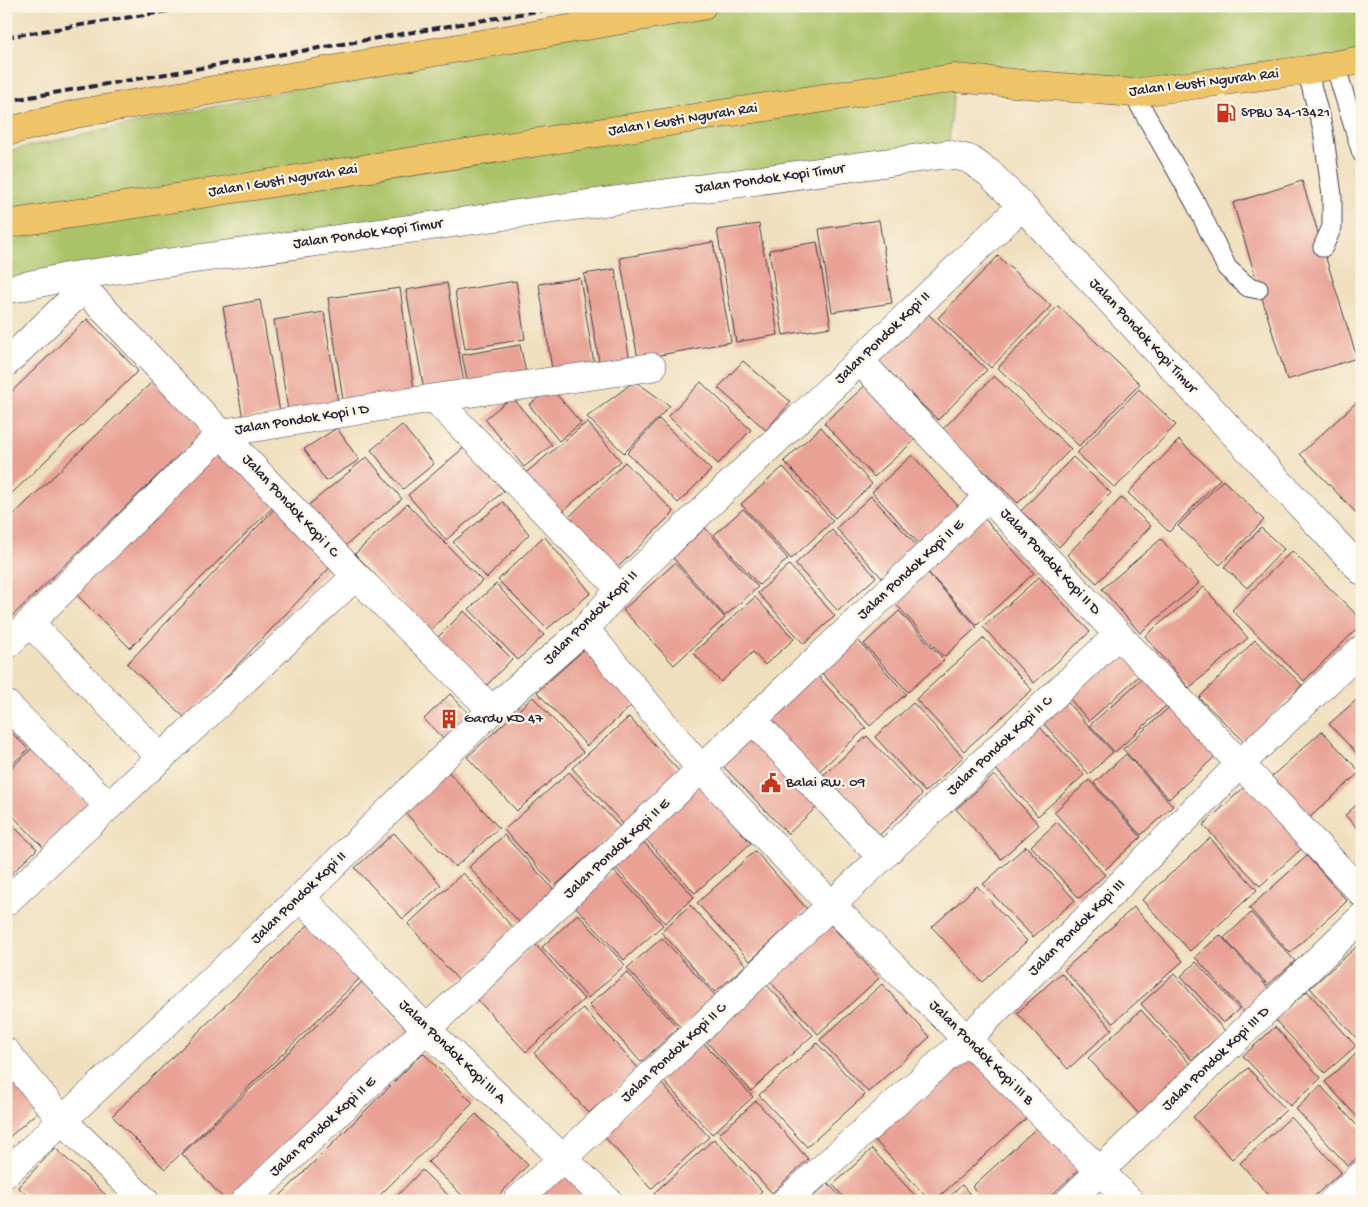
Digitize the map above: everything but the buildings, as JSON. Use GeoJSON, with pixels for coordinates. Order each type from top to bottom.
{"type":"FeatureCollection","features":[{"type":"Feature","properties":{"kind":"main road"},"geometry":{"type":"LineString","coordinates":[[6,132],[75,114],[702,6]]}},
{"type":"Feature","properties":{"kind":"main road","name":"Jalan I Gusti Ngurah Rai"},"geometry":{"type":"LineString","coordinates":[[6,224],[954,78],[1134,94],[1307,70],[1362,60]]}},
{"type":"Feature","properties":{"kind":"street","name":"Jalan Pondok Kopi Timur"},"geometry":{"type":"LineString","coordinates":[[6,290],[77,282],[948,154],[969,159],[989,173],[1022,206],[1362,571]]}},
{"type":"Feature","properties":{"kind":"street","name":"Jalan Pondok Kopi II"},"geometry":{"type":"LineString","coordinates":[[6,1173],[301,897],[492,710],[585,629],[620,589],[1022,206]]}},
{"type":"Feature","properties":{"kind":"street"},"geometry":{"type":"LineString","coordinates":[[6,363],[77,282]]}},
{"type":"Feature","properties":{"kind":"street","name":"Jalan Pondok Kopi I C"},"geometry":{"type":"LineString","coordinates":[[77,282],[356,576],[492,710]]}},
{"type":"Feature","properties":{"kind":"street","name":"Jalan Pondok Kopi II D"},"geometry":{"type":"LineString","coordinates":[[860,360],[1362,893]]}},
{"type":"Feature","properties":{"kind":"street","name":"Jalan Pondok Kopi I D"},"geometry":{"type":"LineString","coordinates":[[6,646],[31,624],[222,433],[434,398],[652,367]]}},
{"type":"Feature","properties":{"kind":"street"},"geometry":{"type":"LineString","coordinates":[[434,398],[620,589]]}},
{"type":"Feature","properties":{"kind":"street","name":"Jalan Pondok Kopi II E"},"geometry":{"type":"LineString","coordinates":[[245,1201],[988,497]]}},
{"type":"Feature","properties":{"kind":"street"},"geometry":{"type":"LineString","coordinates":[[6,902],[356,576]]}},
{"type":"Feature","properties":{"kind":"street"},"geometry":{"type":"LineString","coordinates":[[31,624],[161,758]]}},
{"type":"Feature","properties":{"kind":"street"},"geometry":{"type":"LineString","coordinates":[[585,629],[701,769],[831,906]]}},
{"type":"Feature","properties":{"kind":"street","name":"Jalan Pondok Kopi II C"},"geometry":{"type":"LineString","coordinates":[[517,1201],[1118,634]]}},
{"type":"Feature","properties":{"kind":"street","name":"Jalan Pondok Kopi III"},"geometry":{"type":"LineString","coordinates":[[786,1201],[967,1039],[1240,764],[1362,649]]}},
{"type":"Feature","properties":{"kind":"street"},"geometry":{"type":"LineString","coordinates":[[6,704],[108,806]]}},
{"type":"Feature","properties":{"kind":"street"},"geometry":{"type":"LineString","coordinates":[[753,720],[882,858]]}},
{"type":"Feature","properties":{"kind":"street","name":"Jalan Pondok Kopi III A"},"geometry":{"type":"LineString","coordinates":[[301,897],[426,1029],[608,1201]]}},
{"type":"Feature","properties":{"kind":"street","name":"Jalan Pondok Kopi III B"},"geometry":{"type":"LineString","coordinates":[[831,906],[1130,1201]]}},
{"type":"Feature","properties":{"kind":"street","name":"Jalan Pondok Kopi III D"},"geometry":{"type":"LineString","coordinates":[[1069,1201],[1362,917]]}},
{"type":"Feature","properties":{"kind":"street"},"geometry":{"type":"LineString","coordinates":[[6,1052],[62,1120],[145,1201]]}},
{"type":"Feature","properties":{"kind":"street"},"geometry":{"type":"LineString","coordinates":[[1333,1201],[1362,1175]]}},
{"type":"Feature","properties":{"kind":"lane"},"geometry":{"type":"LineString","coordinates":[[1335,65],[1362,153]]}},
{"type":"Feature","properties":{"kind":"lane"},"geometry":{"type":"LineString","coordinates":[[1307,70],[1323,130],[1332,196],[1332,227],[1322,247]]}},
{"type":"Feature","properties":{"kind":"lane"},"geometry":{"type":"LineString","coordinates":[[1134,94],[1196,204],[1227,268],[1248,287],[1258,289]]}},
{"type":"Feature","properties":{"kind":"green space"},"geometry":{"type":"Polygon","coordinates":[[[702,6],[1362,6],[1362,60],[1133,93],[955,78],[948,154],[6,290],[6,151],[593,25],[702,6]]]}},
{"type":"Feature","properties":{"kind":"railway"},"geometry":{"type":"LineString","coordinates":[[6,37],[200,6]]}},
{"type":"Feature","properties":{"kind":"railway"},"geometry":{"type":"LineString","coordinates":[[6,101],[567,6]]}},
{"type":"Feature","properties":{"kind":"place","name":"SPBU 34-13421"},"geometry":{"type":"Point","coordinates":[1226,113]}},
{"type":"Feature","properties":{"kind":"place","name":"Gardu KD 47"},"geometry":{"type":"Point","coordinates":[449,719]}},
{"type":"Feature","properties":{"kind":"place","name":"Balai RW. 09"},"geometry":{"type":"Point","coordinates":[771,783]}}]}
